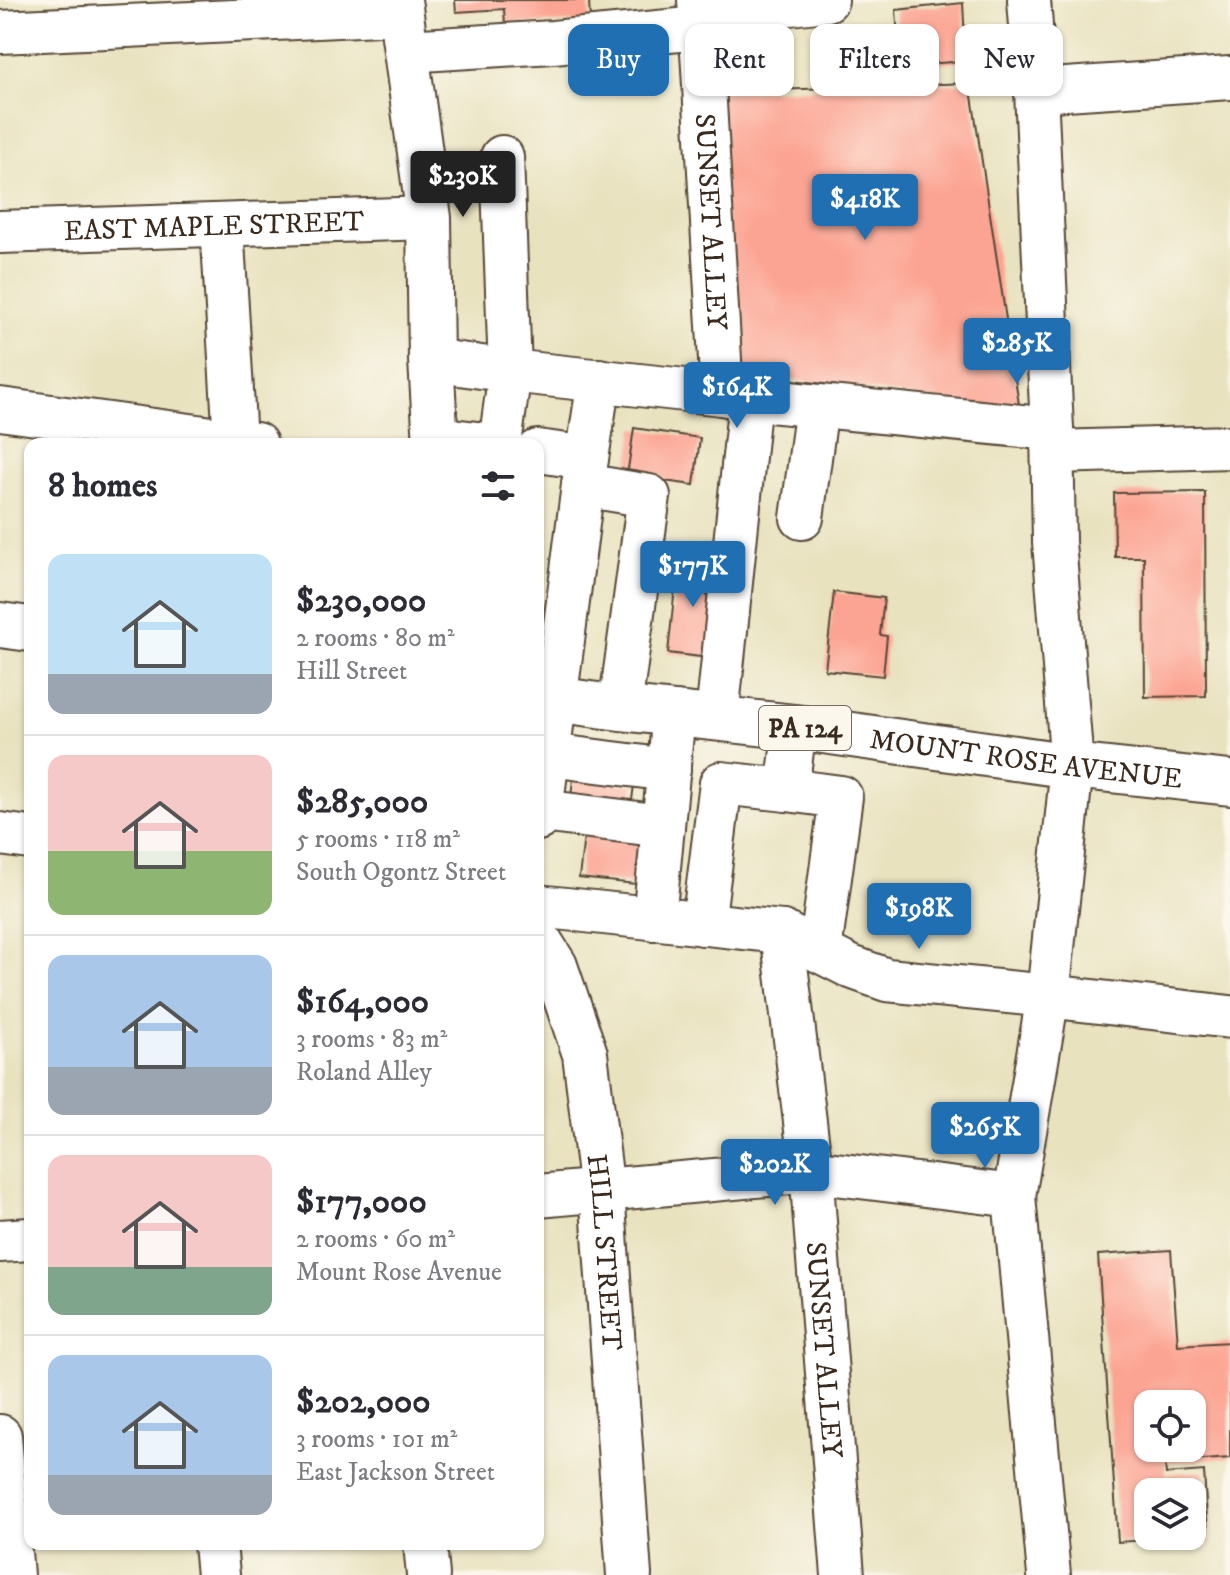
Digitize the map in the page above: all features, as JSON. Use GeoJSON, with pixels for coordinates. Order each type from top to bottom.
{"type":"FeatureCollection","features":[{"type":"Feature","properties":{"kind":"main road"},"geometry":{"type":"LineString","coordinates":[[402,21],[429,218],[436,438]]}},
{"type":"Feature","properties":{"kind":"main road"},"geometry":{"type":"LineString","coordinates":[[0,625],[24,628]]}},
{"type":"Feature","properties":{"kind":"main road","name":"MOUNT ROSE AVENUE"},"geometry":{"type":"LineString","coordinates":[[547,698],[795,727],[1072,766],[1230,783]]}},
{"type":"Feature","properties":{"kind":"main road","name":"HILL STREET"},"geometry":{"type":"LineString","coordinates":[[544,949],[555,966],[585,1054],[602,1191],[629,1575]]}},
{"type":"Feature","properties":{"kind":"street"},"geometry":{"type":"LineString","coordinates":[[0,32],[402,21],[553,42],[699,16],[827,0]]}},
{"type":"Feature","properties":{"kind":"street"},"geometry":{"type":"LineString","coordinates":[[1029,0],[1031,24]]}},
{"type":"Feature","properties":{"kind":"street","name":"SUNSET ALLEY"},"geometry":{"type":"LineString","coordinates":[[699,16],[736,397],[717,717]]}},
{"type":"Feature","properties":{"kind":"street"},"geometry":{"type":"LineString","coordinates":[[1063,89],[1230,78]]}},
{"type":"Feature","properties":{"kind":"street"},"geometry":{"type":"LineString","coordinates":[[1036,96],[1053,441],[1054,542],[1072,766],[1048,996],[1014,1196],[1049,1575]]}},
{"type":"Feature","properties":{"kind":"street"},"geometry":{"type":"LineString","coordinates":[[501,438],[510,371],[502,157]]}},
{"type":"Feature","properties":{"kind":"street","name":"EAST MAPLE STREET"},"geometry":{"type":"LineString","coordinates":[[0,232],[429,218]]}},
{"type":"Feature","properties":{"kind":"street"},"geometry":{"type":"LineString","coordinates":[[222,225],[245,438]]}},
{"type":"Feature","properties":{"kind":"street"},"geometry":{"type":"LineString","coordinates":[[431,360],[817,406],[1053,441],[1230,447]]}},
{"type":"Feature","properties":{"kind":"street"},"geometry":{"type":"LineString","coordinates":[[544,788],[549,755],[547,698],[599,380]]}},
{"type":"Feature","properties":{"kind":"street"},"geometry":{"type":"LineString","coordinates":[[802,518],[817,406]]}},
{"type":"Feature","properties":{"kind":"street"},"geometry":{"type":"LineString","coordinates":[[0,409],[215,438]]}},
{"type":"Feature","properties":{"kind":"street"},"geometry":{"type":"LineString","coordinates":[[544,454],[649,496],[620,708]]}},
{"type":"Feature","properties":{"kind":"street"},"geometry":{"type":"LineString","coordinates":[[654,919],[674,713]]}},
{"type":"Feature","properties":{"kind":"street"},"geometry":{"type":"LineString","coordinates":[[787,790],[795,727]]}},
{"type":"Feature","properties":{"kind":"street"},"geometry":{"type":"LineString","coordinates":[[549,755],[669,770]]}},
{"type":"Feature","properties":{"kind":"street"},"geometry":{"type":"LineString","coordinates":[[703,924],[721,783],[841,797],[820,951]]}},
{"type":"Feature","properties":{"kind":"street"},"geometry":{"type":"LineString","coordinates":[[544,815],[663,826]]}},
{"type":"Feature","properties":{"kind":"street"},"geometry":{"type":"LineString","coordinates":[[0,834],[24,837]]}},
{"type":"Feature","properties":{"kind":"street"},"geometry":{"type":"LineString","coordinates":[[544,907],[782,932],[851,967],[887,980],[1230,1017]]}},
{"type":"Feature","properties":{"kind":"street","name":"SUNSET ALLEY"},"geometry":{"type":"LineString","coordinates":[[782,932],[811,1171],[843,1575]]}},
{"type":"Feature","properties":{"kind":"street"},"geometry":{"type":"LineString","coordinates":[[544,1196],[811,1171],[1014,1196]]}},
{"type":"Feature","properties":{"kind":"street"},"geometry":{"type":"LineString","coordinates":[[0,1241],[24,1239]]}},
{"type":"Feature","properties":{"kind":"street"},"geometry":{"type":"LineString","coordinates":[[0,1436],[12,1575]]}},
{"type":"Feature","properties":{"kind":"street"},"geometry":{"type":"LineString","coordinates":[[216,1550],[218,1575]]}},
{"type":"Feature","properties":{"kind":"street"},"geometry":{"type":"LineString","coordinates":[[426,1550],[428,1575]]}},
{"type":"Feature","properties":{"kind":"building"},"geometry":{"type":"Polygon","coordinates":[[[455,0],[589,0],[590,22],[505,24],[504,9],[456,12],[455,0]]]}},
{"type":"Feature","properties":{"kind":"building"},"geometry":{"type":"Polygon","coordinates":[[[963,3],[964,24],[955,24],[955,62],[939,63],[939,24],[897,24],[896,10],[963,3]]]}},
{"type":"Feature","properties":{"kind":"building"},"geometry":{"type":"Polygon","coordinates":[[[939,84],[955,84],[955,96],[972,96],[1020,411],[736,372],[719,96],[794,96],[794,89],[810,89],[810,96],[939,96],[939,84]]]}},
{"type":"Feature","properties":{"kind":"building"},"geometry":{"type":"Polygon","coordinates":[[[634,428],[700,438],[694,485],[627,476],[634,428]]]}},
{"type":"Feature","properties":{"kind":"building"},"geometry":{"type":"Polygon","coordinates":[[[1205,492],[1206,696],[1145,697],[1144,557],[1115,557],[1114,493],[1205,492]]]}},
{"type":"Feature","properties":{"kind":"building"},"geometry":{"type":"Polygon","coordinates":[[[679,550],[709,553],[705,594],[714,595],[718,659],[668,653],[679,550]]]}},
{"type":"Feature","properties":{"kind":"building"},"geometry":{"type":"Polygon","coordinates":[[[834,592],[884,598],[880,635],[887,636],[883,676],[825,670],[834,592]]]}},
{"type":"Feature","properties":{"kind":"building"},"geometry":{"type":"Polygon","coordinates":[[[573,778],[634,785],[630,815],[570,809],[573,778]]]}},
{"type":"Feature","properties":{"kind":"building"},"geometry":{"type":"Polygon","coordinates":[[[585,827],[651,834],[645,885],[579,878],[585,827]]]}},
{"type":"Feature","properties":{"kind":"building"},"geometry":{"type":"Polygon","coordinates":[[[1171,1250],[1178,1345],[1230,1342],[1230,1458],[1206,1460],[1206,1390],[1134,1390],[1134,1462],[1178,1462],[1165,1463],[1166,1474],[1204,1471],[1204,1478],[1134,1478],[1134,1541],[1118,1542],[1098,1255],[1171,1250]]]}}]}
